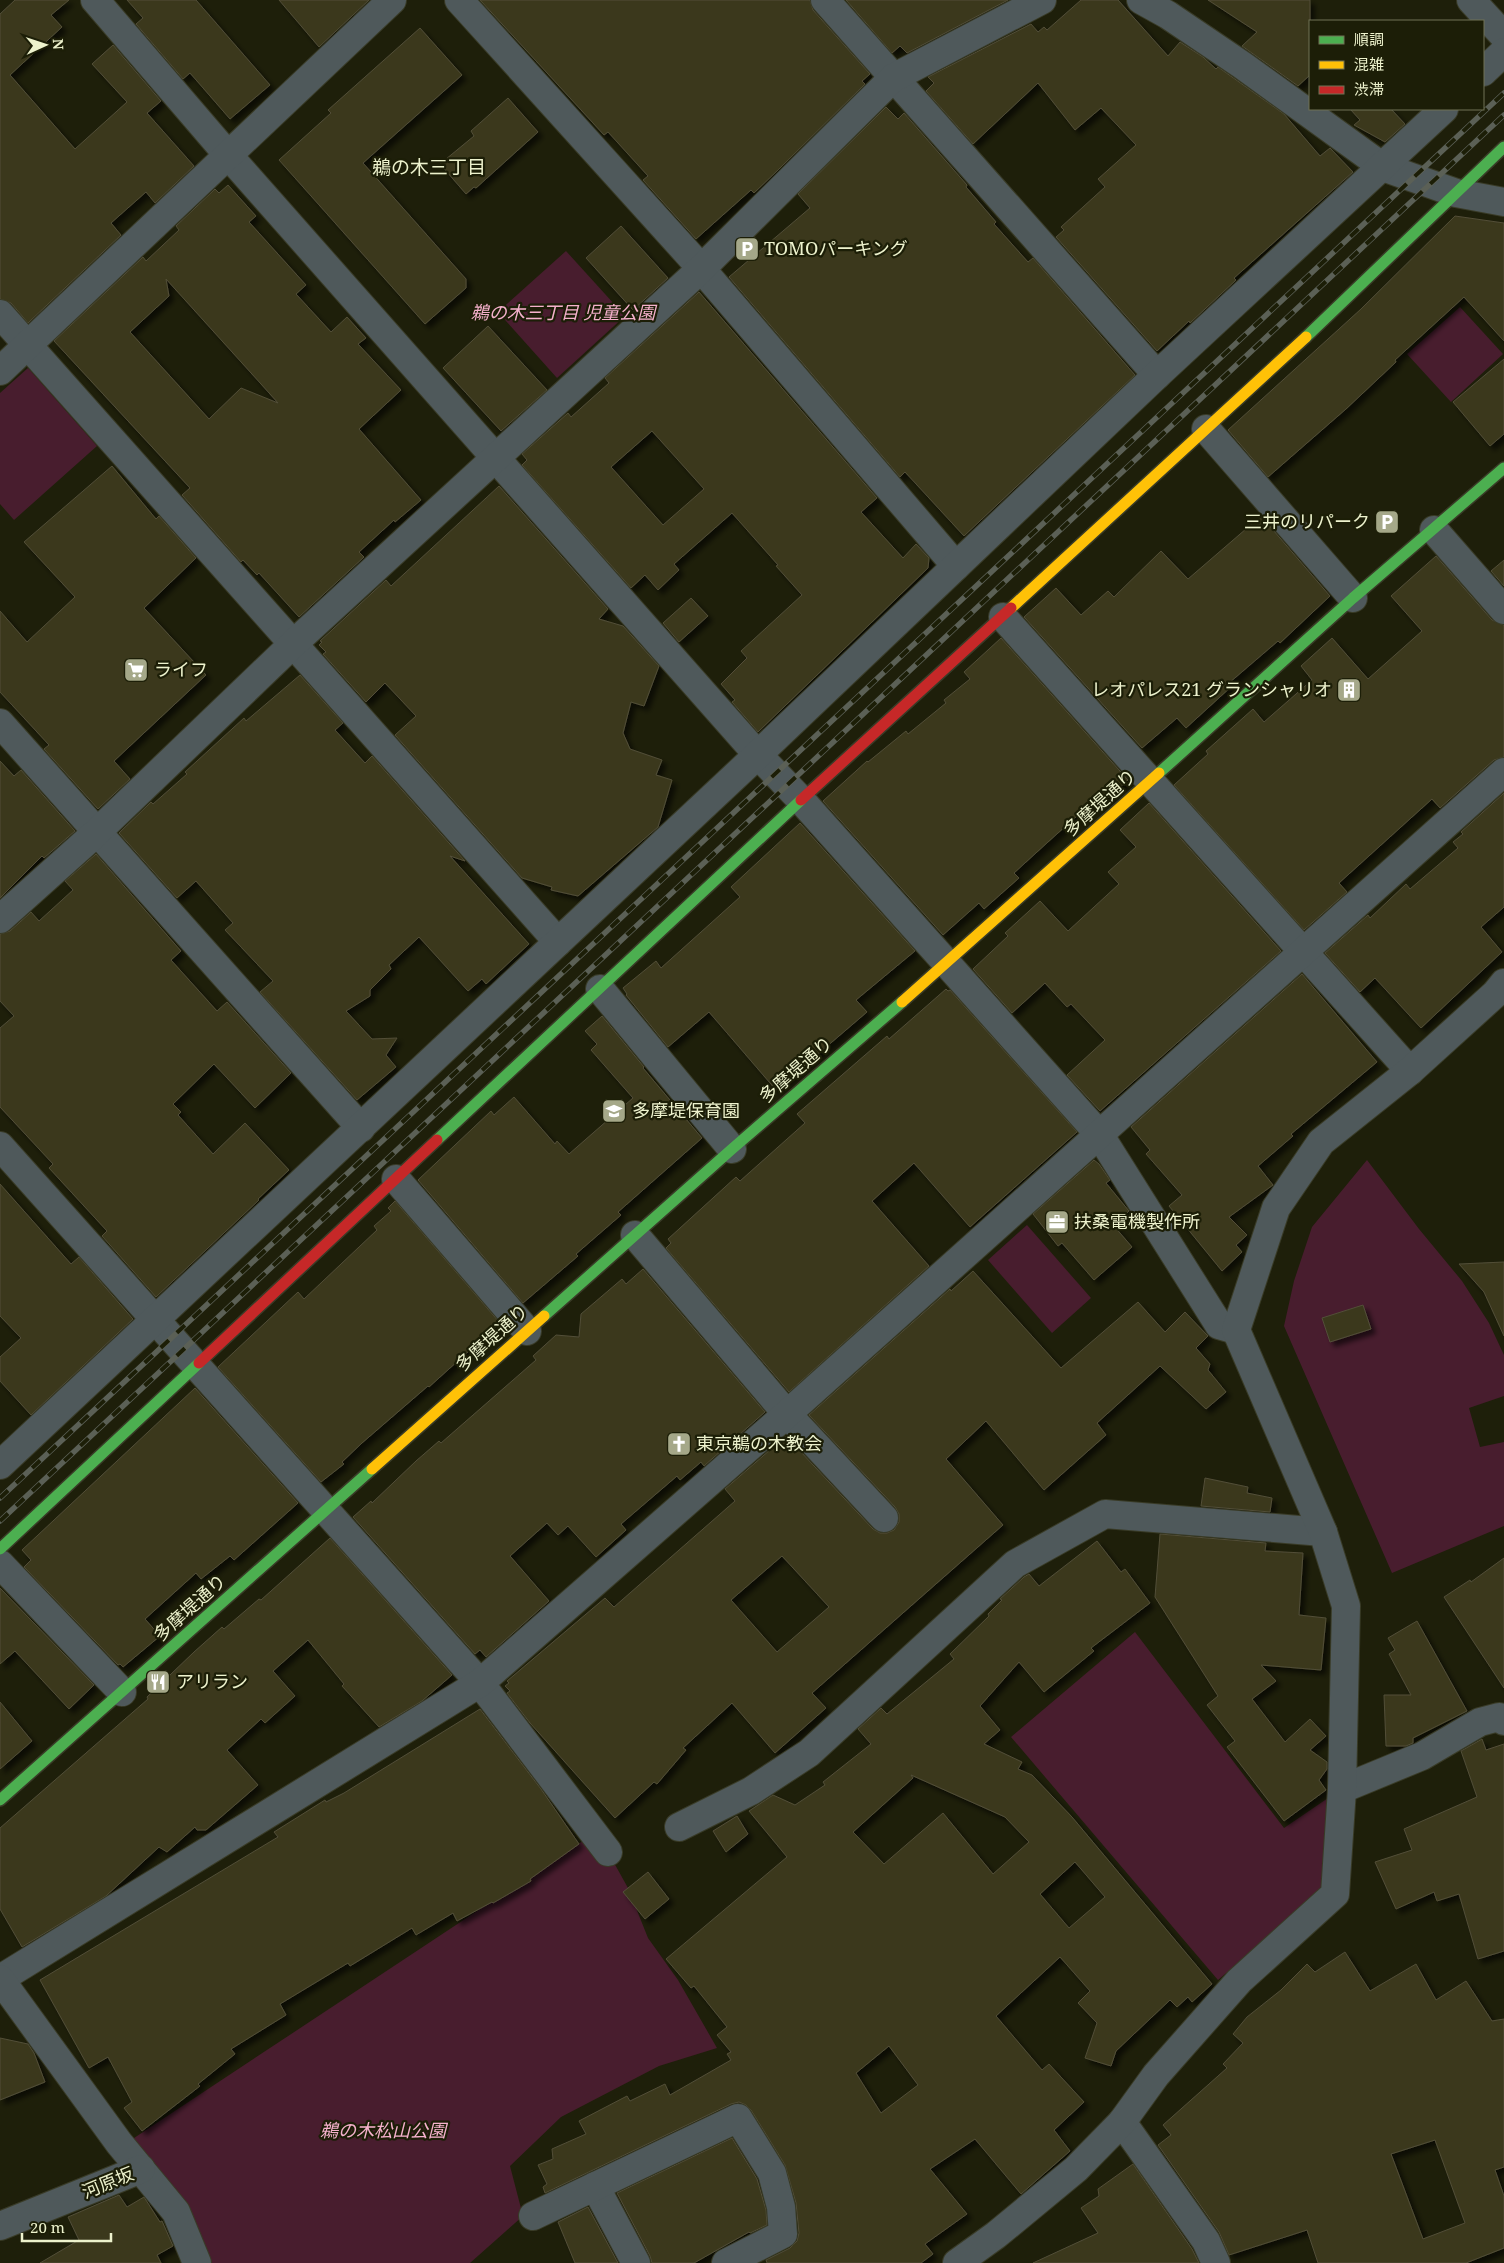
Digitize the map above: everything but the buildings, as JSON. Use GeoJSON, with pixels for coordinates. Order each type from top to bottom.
{"type":"FeatureCollection","features":[{"type":"Feature","properties":{"kind":"street"},"geometry":{"type":"LineString","coordinates":[[95,0],[228,155],[758,755],[801,800],[1099,1134],[1219,1325],[1236,1330]]}},
{"type":"Feature","properties":{"kind":"street"},"geometry":{"type":"LineString","coordinates":[[0,372],[392,0]]}},
{"type":"Feature","properties":{"kind":"street"},"geometry":{"type":"LineString","coordinates":[[459,0],[701,269],[956,566]]}},
{"type":"Feature","properties":{"kind":"street"},"geometry":{"type":"LineString","coordinates":[[825,0],[1158,375]]}},
{"type":"Feature","properties":{"kind":"street"},"geometry":{"type":"LineString","coordinates":[[0,919],[96,833],[293,644],[701,269],[893,78],[1042,0]]}},
{"type":"Feature","properties":{"kind":"street"},"geometry":{"type":"LineString","coordinates":[[1141,0],[1168,15],[1242,65],[1383,167],[1456,193],[1504,202]]}},
{"type":"Feature","properties":{"kind":"street"},"geometry":{"type":"LineString","coordinates":[[1471,0],[1504,36]]}},
{"type":"Feature","properties":{"kind":"street"},"geometry":{"type":"LineString","coordinates":[[1484,71],[1504,52]]}},
{"type":"Feature","properties":{"kind":"street"},"geometry":{"type":"LineString","coordinates":[[0,1465],[164,1329],[361,1128],[758,755],[1158,375],[1443,110]]}},
{"type":"Feature","properties":{"kind":"street"},"geometry":{"type":"LineString","coordinates":[[0,1549],[801,800],[1003,617],[1316,328],[1504,148]]}},
{"type":"Feature","properties":{"kind":"street"},"geometry":{"type":"LineString","coordinates":[[0,314],[558,942]]}},
{"type":"Feature","properties":{"kind":"street"},"geometry":{"type":"LineString","coordinates":[[1206,429],[1353,598]]}},
{"type":"Feature","properties":{"kind":"street","name":"多摩堤通り"},"geometry":{"type":"LineString","coordinates":[[0,1800],[732,1149],[947,964],[1353,598],[1504,468]]}},
{"type":"Feature","properties":{"kind":"street"},"geometry":{"type":"LineString","coordinates":[[1434,530],[1504,610]]}},
{"type":"Feature","properties":{"kind":"street"},"geometry":{"type":"LineString","coordinates":[[1003,617],[1410,1071]]}},
{"type":"Feature","properties":{"kind":"street"},"geometry":{"type":"LineString","coordinates":[[0,723],[96,833],[361,1128]]}},
{"type":"Feature","properties":{"kind":"street"},"geometry":{"type":"LineString","coordinates":[[141,2169],[0,1979],[480,1683],[787,1414],[1504,772]]}},
{"type":"Feature","properties":{"kind":"street"},"geometry":{"type":"LineString","coordinates":[[600,989],[732,1149]]}},
{"type":"Feature","properties":{"kind":"street"},"geometry":{"type":"LineString","coordinates":[[957,2263],[996,2235],[1076,2169],[1122,2122],[1156,2075],[1239,1981],[1335,1894],[1342,1789],[1346,1606],[1323,1532],[1236,1330],[1276,1208],[1322,1142],[1410,1071],[1501,990]]}},
{"type":"Feature","properties":{"kind":"street"},"geometry":{"type":"LineString","coordinates":[[0,1146],[197,1364],[480,1683],[608,1852]]}},
{"type":"Feature","properties":{"kind":"street"},"geometry":{"type":"LineString","coordinates":[[396,1179],[527,1331]]}},
{"type":"Feature","properties":{"kind":"street"},"geometry":{"type":"LineString","coordinates":[[635,1235],[787,1414],[884,1518]]}},
{"type":"Feature","properties":{"kind":"street"},"geometry":{"type":"LineString","coordinates":[[679,1827],[750,1791],[809,1753],[1015,1564],[1105,1514],[1323,1532]]}},
{"type":"Feature","properties":{"kind":"street"},"geometry":{"type":"LineString","coordinates":[[0,1564],[122,1692]]}},
{"type":"Feature","properties":{"kind":"street"},"geometry":{"type":"LineString","coordinates":[[1342,1789],[1422,1756],[1480,1722],[1499,1717],[1504,1721]]}},
{"type":"Feature","properties":{"kind":"street"},"geometry":{"type":"LineString","coordinates":[[533,2216],[738,2118],[772,2173],[781,2207],[783,2234],[726,2263]]}},
{"type":"Feature","properties":{"kind":"street"},"geometry":{"type":"LineString","coordinates":[[1122,2122],[1206,2241],[1216,2263]]}},
{"type":"Feature","properties":{"kind":"street","name":"河原坂"},"geometry":{"type":"LineString","coordinates":[[0,2226],[141,2169],[176,2212],[197,2263]]}},
{"type":"Feature","properties":{"kind":"street"},"geometry":{"type":"LineString","coordinates":[[595,2186],[636,2263]]}},
{"type":"Feature","properties":{"kind":"green space","name":"鵜の木三丁目 児童公園"},"geometry":{"type":"Polygon","coordinates":[[[566,251],[625,316],[557,378],[498,312],[566,251]]]}},
{"type":"Feature","properties":{"kind":"green space"},"geometry":{"type":"Polygon","coordinates":[[[1460,307],[1503,354],[1451,402],[1407,354],[1460,307]]]}},
{"type":"Feature","properties":{"kind":"green space"},"geometry":{"type":"Polygon","coordinates":[[[28,368],[97,446],[14,520],[0,504],[0,393],[28,368]]]}},
{"type":"Feature","properties":{"kind":"green space"},"geometry":{"type":"Polygon","coordinates":[[[1367,1160],[1419,1229],[1462,1281],[1489,1323],[1504,1355],[1504,1396],[1469,1408],[1480,1447],[1504,1442],[1504,1526],[1392,1573],[1284,1326],[1294,1281],[1312,1227],[1367,1160]]]}},
{"type":"Feature","properties":{"kind":"green space"},"geometry":{"type":"Polygon","coordinates":[[[1027,1225],[1091,1298],[1052,1333],[988,1260],[1027,1225]]]}},
{"type":"Feature","properties":{"kind":"green space"},"geometry":{"type":"Polygon","coordinates":[[[1135,1632],[1284,1828],[1331,1796],[1329,1885],[1218,1980],[1011,1737],[1135,1632]]]}},
{"type":"Feature","properties":{"kind":"green space","name":"鵜の木松山公園"},"geometry":{"type":"Polygon","coordinates":[[[601,1829],[608,1852],[628,1888],[648,1938],[678,1980],[717,2048],[659,2066],[561,2117],[510,2166],[523,2216],[470,2263],[206,2263],[131,2140],[601,1829]]]}},
{"type":"Feature","properties":{"kind":"railway"},"geometry":{"type":"LineString","coordinates":[[0,1498],[1504,93]]}},
{"type":"Feature","properties":{"kind":"railway"},"geometry":{"type":"LineString","coordinates":[[0,1521],[1504,115]]}},
{"type":"Feature","properties":{"kind":"traffic: fast"},"geometry":{"type":"LineString","coordinates":[[1306,337],[1504,147]]}},
{"type":"Feature","properties":{"kind":"traffic: fast"},"geometry":{"type":"LineString","coordinates":[[1159,773],[1353,598],[1504,468]]}},
{"type":"Feature","properties":{"kind":"traffic: fast"},"geometry":{"type":"LineString","coordinates":[[437,1140],[801,800]]}},
{"type":"Feature","properties":{"kind":"traffic: fast"},"geometry":{"type":"LineString","coordinates":[[544,1316],[732,1149],[902,1002]]}},
{"type":"Feature","properties":{"kind":"traffic: fast"},"geometry":{"type":"LineString","coordinates":[[0,1549],[199,1363]]}},
{"type":"Feature","properties":{"kind":"traffic: fast"},"geometry":{"type":"LineString","coordinates":[[0,1800],[372,1469]]}},
{"type":"Feature","properties":{"kind":"traffic: slow"},"geometry":{"type":"LineString","coordinates":[[1011,608],[1306,337]]}},
{"type":"Feature","properties":{"kind":"traffic: slow"},"geometry":{"type":"LineString","coordinates":[[902,1002],[1159,773]]}},
{"type":"Feature","properties":{"kind":"traffic: slow"},"geometry":{"type":"LineString","coordinates":[[372,1469],[544,1316]]}},
{"type":"Feature","properties":{"kind":"traffic: jam"},"geometry":{"type":"LineString","coordinates":[[801,800],[1011,608]]}},
{"type":"Feature","properties":{"kind":"traffic: jam"},"geometry":{"type":"LineString","coordinates":[[199,1363],[437,1140]]}},
{"type":"Feature","properties":{"kind":"place","name":"TOMOパーキング"},"geometry":{"type":"Point","coordinates":[747,249]}},
{"type":"Feature","properties":{"kind":"place","name":"三井のリパーク"},"geometry":{"type":"Point","coordinates":[1387,522]}},
{"type":"Feature","properties":{"kind":"place","name":"ライフ"},"geometry":{"type":"Point","coordinates":[136,670]}},
{"type":"Feature","properties":{"kind":"place","name":"レオパレス21 グランシャリオ"},"geometry":{"type":"Point","coordinates":[1349,690]}},
{"type":"Feature","properties":{"kind":"place","name":"多摩堤保育園"},"geometry":{"type":"Point","coordinates":[614,1111]}},
{"type":"Feature","properties":{"kind":"place","name":"扶桑電機製作所"},"geometry":{"type":"Point","coordinates":[1057,1222]}},
{"type":"Feature","properties":{"kind":"place","name":"東京鵜の木教会"},"geometry":{"type":"Point","coordinates":[679,1444]}},
{"type":"Feature","properties":{"kind":"place","name":"アリラン"},"geometry":{"type":"Point","coordinates":[158,1682]}},
{"type":"Feature","properties":{"kind":"district","name":"鵜の木三丁目"},"geometry":{"type":"Point","coordinates":[429,167]}}]}
